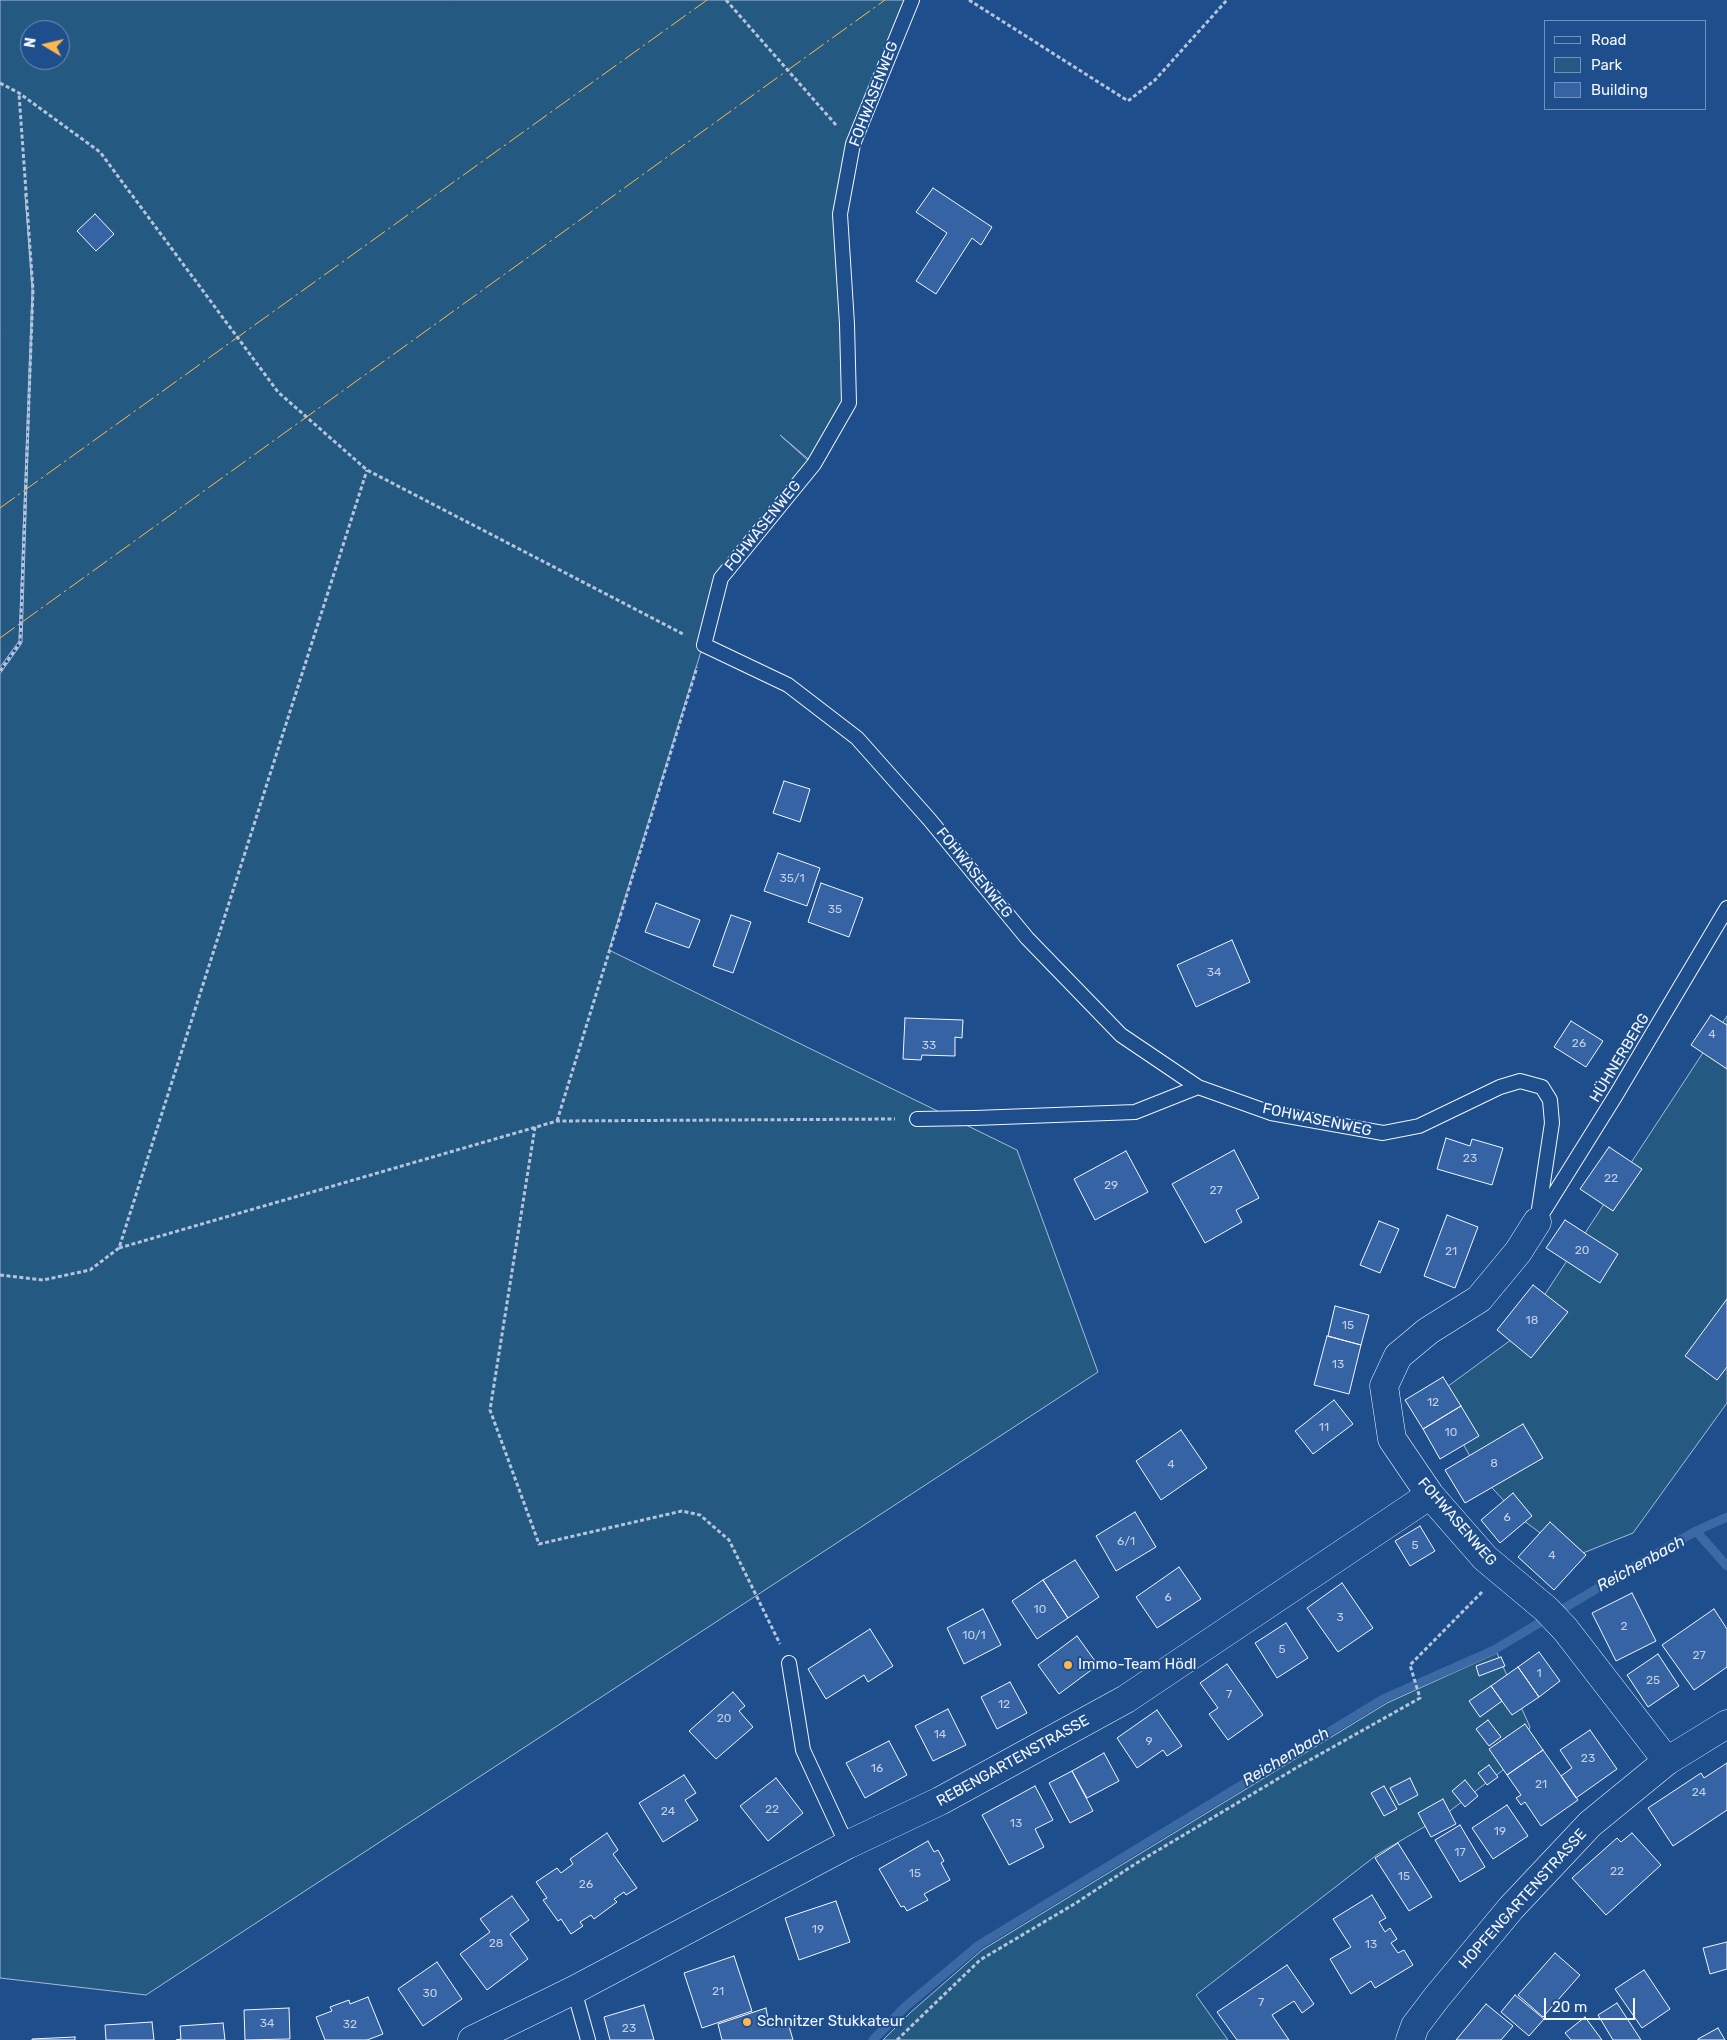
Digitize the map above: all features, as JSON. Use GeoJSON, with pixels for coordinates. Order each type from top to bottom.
{"type":"FeatureCollection","features":[{"type":"Feature","properties":{"kind":"street","name":"FOHWASENWEG"},"geometry":{"type":"LineString","coordinates":[[1537,1222],[1518,1252],[1479,1299],[1428,1331],[1398,1356],[1384,1386],[1392,1439],[1430,1496],[1485,1558],[1546,1610],[1565,1629],[1666,1761]]}},
{"type":"Feature","properties":{"kind":"street","name":"REBENGARTENSTRASSE"},"geometry":{"type":"LineString","coordinates":[[472,2040],[574,1990],[847,1844],[940,1801],[1126,1699],[1430,1496]]}},
{"type":"Feature","properties":{"kind":"street","name":"HOPFENGARTENSTRASSE"},"geometry":{"type":"LineString","coordinates":[[1410,2040],[1415,2026],[1437,1997],[1511,1908],[1590,1824],[1666,1761],[1727,1724]]}},
{"type":"Feature","properties":{"kind":"lane","name":"FOHWASENWEG"},"geometry":{"type":"LineString","coordinates":[[912,0],[853,144],[840,214],[847,324],[849,403],[814,464],[721,578],[704,645],[788,685],[857,738],[929,819],[1027,938],[1121,1035],[1198,1087],[1271,1113],[1383,1134],[1419,1126],[1500,1088],[1520,1082],[1542,1087],[1550,1100],[1552,1123],[1537,1222]]}},
{"type":"Feature","properties":{"kind":"lane","name":"HÜHNERBERG"},"geometry":{"type":"LineString","coordinates":[[1537,1222],[1616,1095],[1727,908]]}},
{"type":"Feature","properties":{"kind":"lane"},"geometry":{"type":"LineString","coordinates":[[917,1119],[1135,1112],[1198,1087]]}},
{"type":"Feature","properties":{"kind":"lane"},"geometry":{"type":"LineString","coordinates":[[789,1662],[803,1750],[847,1844]]}},
{"type":"Feature","properties":{"kind":"lane"},"geometry":{"type":"LineString","coordinates":[[574,1990],[588,2040]]}},
{"type":"Feature","properties":{"kind":"path"},"geometry":{"type":"LineString","coordinates":[[726,0],[853,144]]}},
{"type":"Feature","properties":{"kind":"path"},"geometry":{"type":"LineString","coordinates":[[969,0],[1128,101],[1155,80],[1227,0]]}},
{"type":"Feature","properties":{"kind":"path"},"geometry":{"type":"LineString","coordinates":[[0,83],[19,93],[100,152],[278,392],[367,470],[704,645],[557,1120]]}},
{"type":"Feature","properties":{"kind":"path"},"geometry":{"type":"LineString","coordinates":[[0,671],[20,643],[33,290],[19,93]]}},
{"type":"Feature","properties":{"kind":"path"},"geometry":{"type":"LineString","coordinates":[[119,1248],[367,470]]}},
{"type":"Feature","properties":{"kind":"path"},"geometry":{"type":"LineString","coordinates":[[0,1275],[43,1280],[90,1270],[119,1248],[557,1120],[917,1119]]}},
{"type":"Feature","properties":{"kind":"path"},"geometry":{"type":"LineString","coordinates":[[535,1127],[490,1410],[539,1544],[682,1511],[700,1514],[729,1540],[789,1662]]}},
{"type":"Feature","properties":{"kind":"path"},"geometry":{"type":"LineString","coordinates":[[897,2040],[980,1960],[1300,1765],[1420,1698],[1410,1665],[1502,1572]]}},
{"type":"Feature","properties":{"kind":"green space"},"geometry":{"type":"Polygon","coordinates":[[[0,0],[911,0],[852,144],[839,214],[848,403],[813,463],[780,435],[812,464],[721,578],[703,645],[609,950],[1017,1150],[1098,1372],[146,1995],[0,1978],[0,674],[22,643],[33,290],[25,194],[32,290],[19,641],[0,667],[0,0]]]}},
{"type":"Feature","properties":{"kind":"green space"},"geometry":{"type":"Polygon","coordinates":[[[1727,1016],[1727,1403],[1633,1533],[1573,1557],[1520,1518],[1481,1476],[1436,1395],[1519,1334],[1727,1016]]]}},
{"type":"Feature","properties":{"kind":"green space"},"geometry":{"type":"Polygon","coordinates":[[[1497,1653],[1530,1727],[1516,1760],[1446,1814],[1378,1854],[1196,1995],[1228,2040],[883,2040],[911,2012],[982,1950],[1387,1703],[1497,1653]]]}},
{"type":"Feature","properties":{"kind":"building"},"geometry":{"type":"Polygon","coordinates":[[[933,188],[992,227],[981,245],[972,238],[936,294],[916,281],[947,233],[916,212],[933,188]]]}},
{"type":"Feature","properties":{"kind":"building"},"geometry":{"type":"Polygon","coordinates":[[[95,214],[114,234],[96,251],[77,231],[95,214]]]}},
{"type":"Feature","properties":{"kind":"building"},"geometry":{"type":"Polygon","coordinates":[[[784,781],[810,789],[800,822],[773,813],[784,781]]]}},
{"type":"Feature","properties":{"kind":"building"},"geometry":{"type":"Polygon","coordinates":[[[778,853],[820,868],[807,906],[764,891],[778,853]]]}},
{"type":"Feature","properties":{"kind":"building"},"geometry":{"type":"Polygon","coordinates":[[[821,883],[863,898],[849,937],[808,922],[821,883]]]}},
{"type":"Feature","properties":{"kind":"building"},"geometry":{"type":"Polygon","coordinates":[[[656,903],[700,920],[689,948],[645,932],[656,903]]]}},
{"type":"Feature","properties":{"kind":"building"},"geometry":{"type":"Polygon","coordinates":[[[731,915],[751,922],[733,973],[713,966],[731,915]]]}},
{"type":"Feature","properties":{"kind":"building"},"geometry":{"type":"Polygon","coordinates":[[[1232,940],[1250,982],[1196,1007],[1177,965],[1232,940]]]}},
{"type":"Feature","properties":{"kind":"building"},"geometry":{"type":"Polygon","coordinates":[[[1711,1015],[1727,1025],[1727,1069],[1691,1045],[1711,1015]]]}},
{"type":"Feature","properties":{"kind":"building"},"geometry":{"type":"Polygon","coordinates":[[[905,1018],[963,1020],[962,1038],[955,1037],[955,1056],[922,1055],[921,1060],[903,1059],[905,1018]]]}},
{"type":"Feature","properties":{"kind":"building"},"geometry":{"type":"Polygon","coordinates":[[[1571,1021],[1603,1041],[1586,1067],[1554,1047],[1571,1021]]]}},
{"type":"Feature","properties":{"kind":"building"},"geometry":{"type":"Polygon","coordinates":[[[1446,1138],[1470,1146],[1472,1139],[1503,1148],[1492,1185],[1437,1169],[1446,1138]]]}},
{"type":"Feature","properties":{"kind":"building"},"geometry":{"type":"Polygon","coordinates":[[[1609,1147],[1642,1169],[1613,1211],[1580,1189],[1609,1147]]]}},
{"type":"Feature","properties":{"kind":"building"},"geometry":{"type":"Polygon","coordinates":[[[1234,1150],[1259,1198],[1236,1210],[1242,1222],[1205,1243],[1172,1184],[1234,1150]]]}},
{"type":"Feature","properties":{"kind":"building"},"geometry":{"type":"Polygon","coordinates":[[[1126,1151],[1148,1192],[1095,1220],[1074,1179],[1126,1151]]]}},
{"type":"Feature","properties":{"kind":"building"},"geometry":{"type":"Polygon","coordinates":[[[1447,1215],[1478,1227],[1455,1288],[1424,1276],[1447,1215]]]}},
{"type":"Feature","properties":{"kind":"building"},"geometry":{"type":"Polygon","coordinates":[[[1565,1220],[1618,1254],[1600,1283],[1546,1248],[1565,1220]]]}},
{"type":"Feature","properties":{"kind":"building"},"geometry":{"type":"Polygon","coordinates":[[[1379,1221],[1399,1229],[1380,1273],[1360,1265],[1379,1221]]]}},
{"type":"Feature","properties":{"kind":"building"},"geometry":{"type":"Polygon","coordinates":[[[1533,1285],[1568,1312],[1531,1358],[1497,1330],[1533,1285]]]}},
{"type":"Feature","properties":{"kind":"building"},"geometry":{"type":"Polygon","coordinates":[[[1727,1299],[1727,1367],[1717,1380],[1685,1356],[1727,1299]]]}},
{"type":"Feature","properties":{"kind":"building"},"geometry":{"type":"Polygon","coordinates":[[[1335,1306],[1369,1315],[1361,1345],[1328,1336],[1335,1306]]]}},
{"type":"Feature","properties":{"kind":"building"},"geometry":{"type":"Polygon","coordinates":[[[1327,1336],[1361,1345],[1349,1394],[1314,1385],[1327,1336]]]}},
{"type":"Feature","properties":{"kind":"building"},"geometry":{"type":"Polygon","coordinates":[[[1443,1377],[1461,1406],[1423,1429],[1405,1400],[1443,1377]]]}},
{"type":"Feature","properties":{"kind":"building"},"geometry":{"type":"Polygon","coordinates":[[[1334,1400],[1353,1424],[1313,1454],[1295,1431],[1334,1400]]]}},
{"type":"Feature","properties":{"kind":"building"},"geometry":{"type":"Polygon","coordinates":[[[1461,1406],[1479,1436],[1440,1459],[1423,1429],[1461,1406]]]}},
{"type":"Feature","properties":{"kind":"building"},"geometry":{"type":"Polygon","coordinates":[[[1523,1424],[1543,1458],[1465,1503],[1445,1470],[1523,1424]]]}},
{"type":"Feature","properties":{"kind":"building"},"geometry":{"type":"Polygon","coordinates":[[[1181,1430],[1207,1468],[1161,1500],[1136,1461],[1181,1430]]]}},
{"type":"Feature","properties":{"kind":"building"},"geometry":{"type":"Polygon","coordinates":[[[1513,1493],[1532,1516],[1500,1543],[1481,1520],[1513,1493]]]}},
{"type":"Feature","properties":{"kind":"building"},"geometry":{"type":"Polygon","coordinates":[[[1135,1512],[1156,1547],[1116,1571],[1096,1536],[1135,1512]]]}},
{"type":"Feature","properties":{"kind":"building"},"geometry":{"type":"Polygon","coordinates":[[[1550,1522],[1586,1555],[1554,1590],[1518,1557],[1550,1522]]]}},
{"type":"Feature","properties":{"kind":"building"},"geometry":{"type":"Polygon","coordinates":[[[1420,1526],[1435,1551],[1410,1566],[1395,1541],[1420,1526]]]}},
{"type":"Feature","properties":{"kind":"building"},"geometry":{"type":"Polygon","coordinates":[[[1075,1560],[1099,1597],[1068,1618],[1043,1580],[1075,1560]]]}},
{"type":"Feature","properties":{"kind":"building"},"geometry":{"type":"Polygon","coordinates":[[[1179,1567],[1201,1599],[1157,1628],[1136,1597],[1179,1567]]]}},
{"type":"Feature","properties":{"kind":"building"},"geometry":{"type":"Polygon","coordinates":[[[1043,1580],[1068,1618],[1037,1639],[1012,1601],[1043,1580]]]}},
{"type":"Feature","properties":{"kind":"building"},"geometry":{"type":"Polygon","coordinates":[[[1342,1583],[1373,1628],[1338,1652],[1307,1608],[1342,1583]]]}},
{"type":"Feature","properties":{"kind":"building"},"geometry":{"type":"Polygon","coordinates":[[[1632,1593],[1656,1641],[1616,1661],[1592,1613],[1632,1593]]]}},
{"type":"Feature","properties":{"kind":"building"},"geometry":{"type":"Polygon","coordinates":[[[983,1609],[1001,1645],[964,1664],[947,1628],[983,1609]]]}},
{"type":"Feature","properties":{"kind":"building"},"geometry":{"type":"Polygon","coordinates":[[[1714,1609],[1727,1629],[1727,1667],[1694,1690],[1662,1645],[1714,1609]]]}},
{"type":"Feature","properties":{"kind":"building"},"geometry":{"type":"Polygon","coordinates":[[[1286,1623],[1308,1658],[1277,1678],[1255,1643],[1286,1623]]]}},
{"type":"Feature","properties":{"kind":"building"},"geometry":{"type":"Polygon","coordinates":[[[870,1629],[893,1666],[868,1682],[864,1675],[826,1699],[808,1669],[870,1629]]]}},
{"type":"Feature","properties":{"kind":"building","name":"Immo-Team Hödl"},"geometry":{"type":"Polygon","coordinates":[[[1077,1636],[1098,1665],[1059,1694],[1038,1665],[1077,1636]]]}},
{"type":"Feature","properties":{"kind":"building"},"geometry":{"type":"Polygon","coordinates":[[[1539,1652],[1560,1681],[1539,1697],[1518,1667],[1539,1652]]]}},
{"type":"Feature","properties":{"kind":"building"},"geometry":{"type":"Polygon","coordinates":[[[1658,1654],[1679,1686],[1648,1707],[1627,1675],[1658,1654]]]}},
{"type":"Feature","properties":{"kind":"building"},"geometry":{"type":"Polygon","coordinates":[[[1501,1657],[1505,1666],[1479,1676],[1476,1666],[1501,1657]]]}},
{"type":"Feature","properties":{"kind":"building"},"geometry":{"type":"Polygon","coordinates":[[[1227,1664],[1263,1715],[1228,1740],[1209,1714],[1218,1708],[1200,1683],[1227,1664]]]}},
{"type":"Feature","properties":{"kind":"building"},"geometry":{"type":"Polygon","coordinates":[[[1518,1667],[1539,1697],[1512,1715],[1491,1686],[1518,1667]]]}},
{"type":"Feature","properties":{"kind":"building"},"geometry":{"type":"Polygon","coordinates":[[[1010,1682],[1027,1713],[997,1729],[981,1697],[1010,1682]]]}},
{"type":"Feature","properties":{"kind":"building"},"geometry":{"type":"Polygon","coordinates":[[[1491,1686],[1502,1701],[1480,1717],[1469,1701],[1491,1686]]]}},
{"type":"Feature","properties":{"kind":"building"},"geometry":{"type":"Polygon","coordinates":[[[733,1692],[745,1706],[739,1711],[753,1727],[716,1759],[689,1731],[733,1692]]]}},
{"type":"Feature","properties":{"kind":"building"},"geometry":{"type":"Polygon","coordinates":[[[948,1709],[966,1745],[933,1761],[915,1726],[948,1709]]]}},
{"type":"Feature","properties":{"kind":"building"},"geometry":{"type":"Polygon","coordinates":[[[1157,1710],[1182,1746],[1167,1756],[1163,1750],[1137,1768],[1117,1738],[1157,1710]]]}},
{"type":"Feature","properties":{"kind":"building"},"geometry":{"type":"Polygon","coordinates":[[[1488,1720],[1501,1737],[1489,1746],[1476,1729],[1488,1720]]]}},
{"type":"Feature","properties":{"kind":"building"},"geometry":{"type":"Polygon","coordinates":[[[1525,1724],[1543,1750],[1507,1775],[1489,1749],[1525,1724]]]}},
{"type":"Feature","properties":{"kind":"building"},"geometry":{"type":"Polygon","coordinates":[[[1590,1730],[1617,1769],[1576,1798],[1561,1776],[1572,1768],[1560,1750],[1590,1730]]]}},
{"type":"Feature","properties":{"kind":"building"},"geometry":{"type":"Polygon","coordinates":[[[889,1741],[907,1775],[865,1798],[846,1763],[889,1741]]]}},
{"type":"Feature","properties":{"kind":"building"},"geometry":{"type":"Polygon","coordinates":[[[1543,1750],[1578,1800],[1541,1826],[1525,1802],[1521,1805],[1516,1798],[1521,1795],[1507,1775],[1543,1750]]]}},
{"type":"Feature","properties":{"kind":"building"},"geometry":{"type":"Polygon","coordinates":[[[1104,1753],[1119,1781],[1087,1798],[1072,1771],[1104,1753]]]}},
{"type":"Feature","properties":{"kind":"building"},"geometry":{"type":"Polygon","coordinates":[[[1727,1763],[1727,1810],[1673,1846],[1648,1808],[1701,1773],[1704,1778],[1727,1763]]]}},
{"type":"Feature","properties":{"kind":"building"},"geometry":{"type":"Polygon","coordinates":[[[1489,1765],[1498,1777],[1487,1785],[1478,1773],[1489,1765]]]}},
{"type":"Feature","properties":{"kind":"building"},"geometry":{"type":"Polygon","coordinates":[[[1072,1771],[1093,1811],[1070,1823],[1049,1783],[1072,1771]]]}},
{"type":"Feature","properties":{"kind":"building"},"geometry":{"type":"Polygon","coordinates":[[[684,1775],[696,1793],[685,1800],[698,1820],[663,1842],[639,1803],[684,1775]]]}},
{"type":"Feature","properties":{"kind":"building"},"geometry":{"type":"Polygon","coordinates":[[[776,1778],[803,1813],[768,1841],[740,1806],[776,1778]]]}},
{"type":"Feature","properties":{"kind":"building"},"geometry":{"type":"Polygon","coordinates":[[[1410,1778],[1418,1795],[1399,1805],[1390,1788],[1410,1778]]]}},
{"type":"Feature","properties":{"kind":"building"},"geometry":{"type":"Polygon","coordinates":[[[1465,1780],[1478,1796],[1465,1807],[1452,1791],[1465,1780]]]}},
{"type":"Feature","properties":{"kind":"building"},"geometry":{"type":"Polygon","coordinates":[[[1035,1786],[1053,1820],[1035,1829],[1044,1847],[1009,1865],[982,1815],[1035,1786]]]}},
{"type":"Feature","properties":{"kind":"building"},"geometry":{"type":"Polygon","coordinates":[[[1384,1786],[1397,1809],[1384,1816],[1371,1793],[1384,1786]]]}},
{"type":"Feature","properties":{"kind":"building"},"geometry":{"type":"Polygon","coordinates":[[[1443,1799],[1456,1824],[1431,1837],[1418,1813],[1443,1799]]]}},
{"type":"Feature","properties":{"kind":"building"},"geometry":{"type":"Polygon","coordinates":[[[1507,1805],[1528,1836],[1493,1859],[1472,1828],[1507,1805]]]}},
{"type":"Feature","properties":{"kind":"building"},"geometry":{"type":"Polygon","coordinates":[[[1460,1825],[1485,1867],[1460,1882],[1435,1840],[1460,1825]]]}},
{"type":"Feature","properties":{"kind":"building"},"geometry":{"type":"Polygon","coordinates":[[[607,1833],[618,1850],[613,1854],[637,1888],[626,1895],[624,1892],[614,1899],[617,1902],[594,1919],[591,1915],[580,1922],[583,1926],[571,1934],[561,1919],[558,1921],[543,1900],[547,1898],[536,1882],[557,1868],[561,1873],[573,1864],[570,1859],[607,1833]]]}},
{"type":"Feature","properties":{"kind":"building"},"geometry":{"type":"Polygon","coordinates":[[[1632,1833],[1661,1865],[1606,1915],[1572,1878],[1617,1838],[1621,1842],[1632,1833]]]}},
{"type":"Feature","properties":{"kind":"building"},"geometry":{"type":"Polygon","coordinates":[[[928,1841],[934,1852],[938,1850],[944,1861],[941,1863],[950,1880],[924,1894],[928,1900],[907,1911],[904,1906],[901,1907],[879,1869],[928,1841]]]}},
{"type":"Feature","properties":{"kind":"building"},"geometry":{"type":"Polygon","coordinates":[[[1398,1843],[1432,1897],[1409,1911],[1375,1858],[1398,1843]]]}},
{"type":"Feature","properties":{"kind":"building"},"geometry":{"type":"Polygon","coordinates":[[[1372,1895],[1386,1918],[1379,1922],[1385,1932],[1390,1928],[1397,1939],[1391,1943],[1398,1953],[1404,1950],[1413,1965],[1375,1988],[1371,1981],[1351,1994],[1330,1959],[1351,1947],[1333,1919],[1372,1895]]]}},
{"type":"Feature","properties":{"kind":"building"},"geometry":{"type":"Polygon","coordinates":[[[512,1896],[529,1920],[510,1934],[528,1959],[487,1990],[460,1954],[490,1932],[480,1919],[512,1896]]]}},
{"type":"Feature","properties":{"kind":"building"},"geometry":{"type":"Polygon","coordinates":[[[836,1901],[850,1942],[799,1960],[785,1918],[836,1901]]]}},
{"type":"Feature","properties":{"kind":"building"},"geometry":{"type":"Polygon","coordinates":[[[1727,1942],[1727,1969],[1710,1974],[1703,1948],[1727,1942]]]}},
{"type":"Feature","properties":{"kind":"building"},"geometry":{"type":"Polygon","coordinates":[[[1555,1953],[1580,1975],[1543,2017],[1518,1995],[1555,1953]]]}},
{"type":"Feature","properties":{"kind":"building"},"geometry":{"type":"Polygon","coordinates":[[[734,1956],[752,2011],[702,2028],[684,1973],[734,1956]]]}},
{"type":"Feature","properties":{"kind":"building"},"geometry":{"type":"Polygon","coordinates":[[[437,1962],[462,1999],[423,2026],[398,1989],[437,1962]]]}},
{"type":"Feature","properties":{"kind":"building"},"geometry":{"type":"Polygon","coordinates":[[[1287,1965],[1314,2004],[1302,2013],[1294,2001],[1272,2015],[1289,2040],[1237,2040],[1217,2012],[1287,1965]]]}},
{"type":"Feature","properties":{"kind":"building"},"geometry":{"type":"Polygon","coordinates":[[[1644,1970],[1670,2009],[1642,2028],[1615,1989],[1644,1970]]]}},
{"type":"Feature","properties":{"kind":"building"},"geometry":{"type":"Polygon","coordinates":[[[1515,1995],[1544,2019],[1529,2036],[1501,2012],[1515,1995]]]}},
{"type":"Feature","properties":{"kind":"building"},"geometry":{"type":"Polygon","coordinates":[[[368,1997],[383,2034],[367,2040],[325,2040],[316,2017],[332,2011],[330,2007],[349,2000],[350,2004],[368,1997]]]}},
{"type":"Feature","properties":{"kind":"building"},"geometry":{"type":"Polygon","coordinates":[[[1617,2003],[1641,2040],[1613,2040],[1598,2015],[1617,2003]]]}},
{"type":"Feature","properties":{"kind":"building"},"geometry":{"type":"Polygon","coordinates":[[[1486,2004],[1513,2026],[1501,2040],[1456,2040],[1486,2004]]]}},
{"type":"Feature","properties":{"kind":"building"},"geometry":{"type":"Polygon","coordinates":[[[644,2005],[654,2040],[610,2040],[604,2017],[644,2005]]]}},
{"type":"Feature","properties":{"kind":"building"},"geometry":{"type":"Polygon","coordinates":[[[289,2008],[290,2039],[245,2040],[244,2010],[289,2008]]]}},
{"type":"Feature","properties":{"kind":"building","name":"Schnitzer Stukkateur"},"geometry":{"type":"Polygon","coordinates":[[[766,2008],[769,2025],[787,2019],[793,2040],[722,2040],[718,2024],[766,2008]]]}},
{"type":"Feature","properties":{"kind":"building"},"geometry":{"type":"Polygon","coordinates":[[[1585,2017],[1602,2040],[1571,2040],[1565,2033],[1585,2017]]]}},
{"type":"Feature","properties":{"kind":"building"},"geometry":{"type":"Polygon","coordinates":[[[152,2022],[154,2040],[106,2040],[105,2025],[152,2022]]]}},
{"type":"Feature","properties":{"kind":"building"},"geometry":{"type":"Polygon","coordinates":[[[223,2023],[225,2040],[176,2040],[181,2039],[180,2026],[223,2023]]]}},
{"type":"Feature","properties":{"kind":"building"},"geometry":{"type":"Polygon","coordinates":[[[1718,2028],[1725,2040],[1698,2040],[1698,2039],[1718,2028]]]}},
{"type":"Feature","properties":{"kind":"building"},"geometry":{"type":"Polygon","coordinates":[[[75,2037],[75,2040],[32,2040],[32,2039],[75,2037]]]}},
{"type":"Feature","properties":{"kind":"waterway","name":"Reichenbach"},"geometry":{"type":"LineString","coordinates":[[873,2040],[905,2007],[979,1945],[1383,1699],[1494,1650],[1696,1531],[1727,1517]]}},
{"type":"Feature","properties":{"kind":"waterway"},"geometry":{"type":"LineString","coordinates":[[1696,1531],[1727,1566]]}},
{"type":"Feature","properties":{"kind":"power"},"geometry":{"type":"LineString","coordinates":[[0,508],[707,0]]}},
{"type":"Feature","properties":{"kind":"power"},"geometry":{"type":"LineString","coordinates":[[0,638],[885,0]]}},
{"type":"Feature","properties":{"kind":"place","name":"Immo-Team Hödl"},"geometry":{"type":"Point","coordinates":[1068,1665]}},
{"type":"Feature","properties":{"kind":"place","name":"Schnitzer Stukkateur"},"geometry":{"type":"Point","coordinates":[747,2022]}}]}
